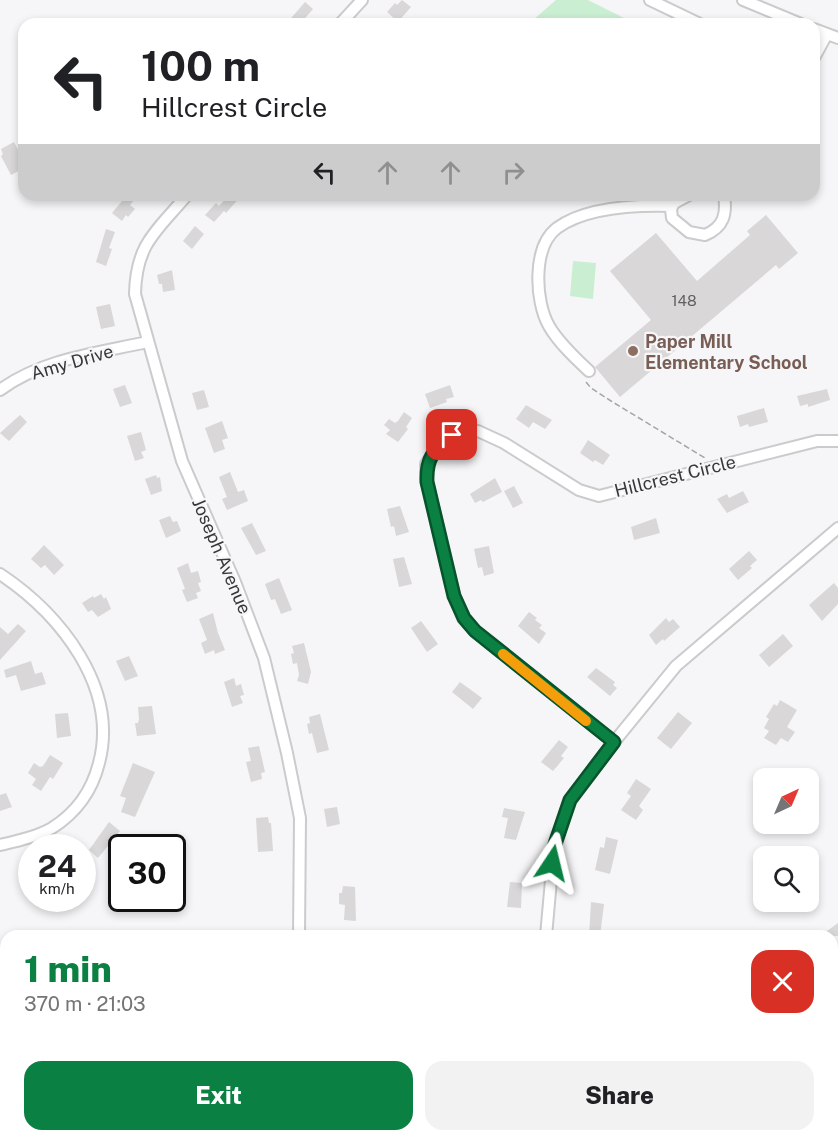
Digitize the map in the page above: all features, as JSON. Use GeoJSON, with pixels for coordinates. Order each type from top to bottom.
{"type":"FeatureCollection","features":[{"type":"Feature","properties":{"kind":"street"},"geometry":{"type":"LineString","coordinates":[[346,18],[362,0]]}},
{"type":"Feature","properties":{"kind":"street"},"geometry":{"type":"LineString","coordinates":[[650,0],[688,18]]}},
{"type":"Feature","properties":{"kind":"street"},"geometry":{"type":"LineString","coordinates":[[743,0],[785,18]]}},
{"type":"Feature","properties":{"kind":"street"},"geometry":{"type":"LineString","coordinates":[[770,18],[772,13]]}},
{"type":"Feature","properties":{"kind":"street"},"geometry":{"type":"LineString","coordinates":[[820,31],[838,38]]}},
{"type":"Feature","properties":{"kind":"street"},"geometry":{"type":"LineString","coordinates":[[820,47],[827,34]]}},
{"type":"Feature","properties":{"kind":"street","name":"Joseph Avenue"},"geometry":{"type":"LineString","coordinates":[[182,201],[147,242],[138,261],[135,294],[182,461],[264,658],[300,818],[299,930]]}},
{"type":"Feature","properties":{"kind":"street"},"geometry":{"type":"LineString","coordinates":[[678,201],[672,206],[672,218],[689,232],[705,235],[718,228],[723,220],[724,201]]}},
{"type":"Feature","properties":{"kind":"street"},"geometry":{"type":"LineString","coordinates":[[589,370],[549,327],[542,308],[538,274],[547,240],[556,228],[592,213],[624,207],[672,206]]}},
{"type":"Feature","properties":{"kind":"street","name":"Amy Drive"},"geometry":{"type":"LineString","coordinates":[[0,390],[16,379],[47,366],[147,342]]}},
{"type":"Feature","properties":{"kind":"street","name":"Hillcrest Circle"},"geometry":{"type":"LineString","coordinates":[[614,742],[475,631],[464,618],[454,596],[427,482],[426,465],[440,445],[452,435],[462,432],[478,432],[504,443],[579,490],[598,496],[818,441],[838,441]]}},
{"type":"Feature","properties":{"kind":"street"},"geometry":{"type":"LineString","coordinates":[[547,930],[554,847],[570,800],[676,666],[838,528]]}},
{"type":"Feature","properties":{"kind":"street"},"geometry":{"type":"LineString","coordinates":[[0,574],[19,587],[39,606],[75,648],[98,692],[102,711],[103,736],[100,758],[93,781],[85,797],[73,811],[44,832],[0,845]]}},
{"type":"Feature","properties":{"kind":"path"},"geometry":{"type":"LineString","coordinates":[[589,370],[582,376],[591,388],[678,442],[703,454],[706,458]]}},
{"type":"Feature","properties":{"kind":"green space"},"geometry":{"type":"Polygon","coordinates":[[[556,0],[588,0],[624,18],[535,18],[556,0]]]}},
{"type":"Feature","properties":{"kind":"green space"},"geometry":{"type":"Polygon","coordinates":[[[573,261],[596,263],[593,299],[570,296],[573,261]]]}},
{"type":"Feature","properties":{"kind":"building"},"geometry":{"type":"Polygon","coordinates":[[[402,0],[411,7],[401,18],[394,18],[387,12],[395,3],[397,5],[402,0]]]}},
{"type":"Feature","properties":{"kind":"building"},"geometry":{"type":"Polygon","coordinates":[[[305,2],[313,9],[305,18],[291,18],[305,2]]]}},
{"type":"Feature","properties":{"kind":"building"},"geometry":{"type":"Polygon","coordinates":[[[14,142],[18,150],[18,171],[11,175],[1,156],[3,154],[1,149],[14,142]]]}},
{"type":"Feature","properties":{"kind":"building"},"geometry":{"type":"Polygon","coordinates":[[[122,201],[133,201],[130,205],[135,209],[122,221],[112,213],[122,201]]]}},
{"type":"Feature","properties":{"kind":"building"},"geometry":{"type":"Polygon","coordinates":[[[224,201],[237,201],[214,222],[205,215],[216,203],[219,206],[224,201]]]}},
{"type":"Feature","properties":{"kind":"building"},"geometry":{"type":"Polygon","coordinates":[[[766,215],[798,253],[779,269],[776,265],[620,397],[595,367],[651,320],[610,271],[656,233],[697,281],[750,235],[747,231],[766,215]]]}},
{"type":"Feature","properties":{"kind":"building"},"geometry":{"type":"Polygon","coordinates":[[[195,226],[204,234],[192,249],[183,241],[195,226]]]}},
{"type":"Feature","properties":{"kind":"building"},"geometry":{"type":"Polygon","coordinates":[[[106,229],[115,232],[106,266],[96,262],[106,229]]]}},
{"type":"Feature","properties":{"kind":"building"},"geometry":{"type":"Polygon","coordinates":[[[172,270],[175,290],[163,292],[157,275],[172,270]]]}},
{"type":"Feature","properties":{"kind":"building"},"geometry":{"type":"Polygon","coordinates":[[[110,304],[115,326],[101,329],[96,307],[110,304]]]}},
{"type":"Feature","properties":{"kind":"building"},"geometry":{"type":"Polygon","coordinates":[[[125,385],[132,403],[120,407],[113,389],[125,385]]]}},
{"type":"Feature","properties":{"kind":"building"},"geometry":{"type":"Polygon","coordinates":[[[450,385],[454,397],[430,408],[425,394],[450,385]]]}},
{"type":"Feature","properties":{"kind":"building"},"geometry":{"type":"Polygon","coordinates":[[[827,389],[830,400],[808,407],[808,404],[800,406],[797,396],[827,389]]]}},
{"type":"Feature","properties":{"kind":"building"},"geometry":{"type":"Polygon","coordinates":[[[204,390],[209,407],[197,410],[192,393],[204,390]]]}},
{"type":"Feature","properties":{"kind":"building"},"geometry":{"type":"Polygon","coordinates":[[[526,405],[552,420],[545,429],[533,422],[529,428],[516,419],[526,405]]]}},
{"type":"Feature","properties":{"kind":"building"},"geometry":{"type":"Polygon","coordinates":[[[764,408],[768,422],[740,427],[737,416],[764,408]]]}},
{"type":"Feature","properties":{"kind":"building"},"geometry":{"type":"Polygon","coordinates":[[[404,412],[412,418],[406,427],[408,429],[398,442],[386,434],[390,430],[384,425],[389,419],[395,423],[404,412]]]}},
{"type":"Feature","properties":{"kind":"building"},"geometry":{"type":"Polygon","coordinates":[[[20,415],[27,422],[9,441],[0,433],[20,415]]]}},
{"type":"Feature","properties":{"kind":"building"},"geometry":{"type":"Polygon","coordinates":[[[222,421],[228,438],[222,440],[225,449],[214,453],[205,428],[222,421]]]}},
{"type":"Feature","properties":{"kind":"building"},"geometry":{"type":"Polygon","coordinates":[[[141,432],[146,450],[141,452],[144,458],[135,461],[127,436],[141,432]]]}},
{"type":"Feature","properties":{"kind":"building"},"geometry":{"type":"Polygon","coordinates":[[[588,440],[610,455],[603,465],[595,460],[593,462],[580,453],[588,440]]]}},
{"type":"Feature","properties":{"kind":"building"},"geometry":{"type":"Polygon","coordinates":[[[230,472],[238,492],[244,490],[248,501],[227,510],[222,499],[227,497],[219,477],[230,472]]]}},
{"type":"Feature","properties":{"kind":"building"},"geometry":{"type":"Polygon","coordinates":[[[156,475],[157,478],[160,477],[162,491],[151,495],[145,479],[156,475]]]}},
{"type":"Feature","properties":{"kind":"building"},"geometry":{"type":"Polygon","coordinates":[[[495,478],[502,492],[483,502],[481,500],[475,503],[470,494],[495,478]]]}},
{"type":"Feature","properties":{"kind":"building"},"geometry":{"type":"Polygon","coordinates":[[[514,486],[523,503],[513,508],[504,491],[514,486]]]}},
{"type":"Feature","properties":{"kind":"building"},"geometry":{"type":"Polygon","coordinates":[[[743,491],[749,502],[727,513],[717,499],[727,494],[729,498],[743,491]]]}},
{"type":"Feature","properties":{"kind":"building"},"geometry":{"type":"Polygon","coordinates":[[[400,506],[409,532],[396,536],[394,526],[391,527],[387,509],[400,506]]]}},
{"type":"Feature","properties":{"kind":"building"},"geometry":{"type":"Polygon","coordinates":[[[170,516],[173,522],[177,521],[181,531],[166,538],[159,520],[170,516]]]}},
{"type":"Feature","properties":{"kind":"building"},"geometry":{"type":"Polygon","coordinates":[[[656,518],[660,533],[634,540],[631,527],[656,518]]]}},
{"type":"Feature","properties":{"kind":"building"},"geometry":{"type":"Polygon","coordinates":[[[252,523],[266,551],[256,555],[241,528],[252,523]]]}},
{"type":"Feature","properties":{"kind":"building"},"geometry":{"type":"Polygon","coordinates":[[[44,545],[64,565],[54,575],[45,565],[41,568],[31,559],[44,545]]]}},
{"type":"Feature","properties":{"kind":"building"},"geometry":{"type":"Polygon","coordinates":[[[489,546],[494,573],[484,576],[482,567],[478,568],[474,549],[489,546]]]}},
{"type":"Feature","properties":{"kind":"building"},"geometry":{"type":"Polygon","coordinates":[[[749,551],[757,560],[750,566],[752,568],[738,580],[729,569],[749,551]]]}},
{"type":"Feature","properties":{"kind":"building"},"geometry":{"type":"Polygon","coordinates":[[[404,557],[412,584],[399,587],[393,559],[404,557]]]}},
{"type":"Feature","properties":{"kind":"building"},"geometry":{"type":"Polygon","coordinates":[[[188,563],[191,573],[198,571],[201,591],[196,593],[198,598],[187,602],[177,568],[188,563]]]}},
{"type":"Feature","properties":{"kind":"building"},"geometry":{"type":"Polygon","coordinates":[[[279,578],[292,610],[281,614],[275,599],[271,600],[265,584],[279,578]]]}},
{"type":"Feature","properties":{"kind":"building"},"geometry":{"type":"Polygon","coordinates":[[[834,583],[838,588],[838,604],[822,621],[809,605],[834,583]]]}},
{"type":"Feature","properties":{"kind":"building"},"geometry":{"type":"Polygon","coordinates":[[[101,594],[104,599],[106,597],[111,609],[98,617],[92,610],[88,612],[82,603],[101,594]]]}},
{"type":"Feature","properties":{"kind":"building"},"geometry":{"type":"Polygon","coordinates":[[[529,612],[537,618],[535,620],[542,625],[539,628],[546,633],[539,644],[518,626],[529,612]]]}},
{"type":"Feature","properties":{"kind":"building"},"geometry":{"type":"Polygon","coordinates":[[[213,613],[225,650],[215,654],[214,650],[205,654],[201,643],[207,640],[199,619],[213,613]]]}},
{"type":"Feature","properties":{"kind":"building"},"geometry":{"type":"Polygon","coordinates":[[[666,618],[669,622],[673,619],[680,627],[656,645],[649,635],[666,618]]]}},
{"type":"Feature","properties":{"kind":"building"},"geometry":{"type":"Polygon","coordinates":[[[421,621],[438,644],[427,652],[411,628],[421,621]]]}},
{"type":"Feature","properties":{"kind":"building"},"geometry":{"type":"Polygon","coordinates":[[[18,624],[26,631],[0,660],[0,627],[8,634],[18,624]]]}},
{"type":"Feature","properties":{"kind":"building"},"geometry":{"type":"Polygon","coordinates":[[[783,634],[793,646],[769,667],[759,655],[783,634]]]}},
{"type":"Feature","properties":{"kind":"building"},"geometry":{"type":"Polygon","coordinates":[[[304,643],[311,672],[308,684],[297,681],[299,675],[297,663],[293,664],[291,654],[294,653],[292,646],[304,643]]]}},
{"type":"Feature","properties":{"kind":"building"},"geometry":{"type":"Polygon","coordinates":[[[129,656],[138,676],[125,681],[116,661],[129,656]]]}},
{"type":"Feature","properties":{"kind":"building"},"geometry":{"type":"Polygon","coordinates":[[[31,661],[35,674],[42,672],[46,684],[21,691],[16,675],[6,678],[4,670],[31,661]]]}},
{"type":"Feature","properties":{"kind":"building"},"geometry":{"type":"Polygon","coordinates":[[[596,668],[615,682],[613,685],[617,688],[610,696],[587,677],[596,668]]]}},
{"type":"Feature","properties":{"kind":"building"},"geometry":{"type":"Polygon","coordinates":[[[234,678],[236,686],[241,684],[244,695],[240,696],[243,703],[232,707],[224,682],[234,678]]]}},
{"type":"Feature","properties":{"kind":"building"},"geometry":{"type":"Polygon","coordinates":[[[460,682],[482,698],[473,709],[452,692],[460,682]]]}},
{"type":"Feature","properties":{"kind":"building"},"geometry":{"type":"Polygon","coordinates":[[[780,700],[797,710],[787,727],[795,732],[788,742],[781,738],[776,745],[764,738],[769,731],[764,728],[769,719],[766,717],[774,704],[777,706],[780,700]]]}},
{"type":"Feature","properties":{"kind":"building"},"geometry":{"type":"Polygon","coordinates":[[[152,706],[156,734],[137,736],[135,723],[138,723],[139,719],[138,707],[152,706]]]}},
{"type":"Feature","properties":{"kind":"building"},"geometry":{"type":"Polygon","coordinates":[[[678,712],[692,723],[671,749],[657,738],[678,712]]]}},
{"type":"Feature","properties":{"kind":"building"},"geometry":{"type":"Polygon","coordinates":[[[68,713],[71,736],[57,738],[55,714],[68,713]]]}},
{"type":"Feature","properties":{"kind":"building"},"geometry":{"type":"Polygon","coordinates":[[[320,714],[329,750],[317,753],[307,724],[310,723],[309,717],[320,714]]]}},
{"type":"Feature","properties":{"kind":"building"},"geometry":{"type":"Polygon","coordinates":[[[559,740],[568,747],[561,756],[564,758],[553,771],[541,762],[559,740]]]}},
{"type":"Feature","properties":{"kind":"building"},"geometry":{"type":"Polygon","coordinates":[[[259,746],[265,772],[261,773],[262,779],[251,782],[246,762],[251,761],[248,748],[259,746]]]}},
{"type":"Feature","properties":{"kind":"building"},"geometry":{"type":"Polygon","coordinates":[[[50,755],[63,763],[53,779],[50,777],[41,791],[32,785],[36,779],[28,773],[34,763],[40,767],[43,766],[50,755]]]}},
{"type":"Feature","properties":{"kind":"building"},"geometry":{"type":"Polygon","coordinates":[[[133,763],[155,772],[135,817],[121,812],[126,798],[120,796],[133,763]]]}},
{"type":"Feature","properties":{"kind":"building"},"geometry":{"type":"Polygon","coordinates":[[[636,779],[651,789],[639,806],[643,810],[636,820],[621,810],[631,796],[627,793],[636,779]]]}},
{"type":"Feature","properties":{"kind":"building"},"geometry":{"type":"Polygon","coordinates":[[[6,793],[12,807],[0,811],[0,795],[6,793]]]}},
{"type":"Feature","properties":{"kind":"building"},"geometry":{"type":"Polygon","coordinates":[[[337,807],[340,824],[327,827],[324,809],[337,807]]]}},
{"type":"Feature","properties":{"kind":"building"},"geometry":{"type":"Polygon","coordinates":[[[504,808],[525,812],[516,840],[504,838],[508,818],[502,817],[504,808]]]}},
{"type":"Feature","properties":{"kind":"building"},"geometry":{"type":"Polygon","coordinates":[[[268,817],[271,823],[273,851],[258,852],[256,818],[268,817]]]}},
{"type":"Feature","properties":{"kind":"building"},"geometry":{"type":"Polygon","coordinates":[[[109,822],[120,831],[118,834],[108,834],[108,846],[98,858],[96,840],[109,822]]]}},
{"type":"Feature","properties":{"kind":"building"},"geometry":{"type":"Polygon","coordinates":[[[606,837],[618,840],[610,874],[595,870],[600,847],[604,848],[606,837]]]}},
{"type":"Feature","properties":{"kind":"building"},"geometry":{"type":"Polygon","coordinates":[[[510,882],[522,883],[521,908],[507,907],[510,882]]]}},
{"type":"Feature","properties":{"kind":"building"},"geometry":{"type":"Polygon","coordinates":[[[343,886],[355,887],[356,921],[344,920],[345,905],[339,904],[339,893],[342,893],[343,886]]]}},
{"type":"Feature","properties":{"kind":"building"},"geometry":{"type":"Polygon","coordinates":[[[591,902],[604,904],[601,930],[589,930],[591,902]]]}},
{"type":"Feature","properties":{"kind":"building"},"geometry":{"type":"Polygon","coordinates":[[[838,923],[838,930],[828,930],[838,923]]]}},
{"type":"Feature","properties":{"kind":"slow traffic"},"geometry":{"type":"LineString","coordinates":[[503,654],[586,721]]}},
{"type":"Feature","properties":{"kind":"place","name":"Paper Mill Elementary School"},"geometry":{"type":"Point","coordinates":[633,351]}},
{"type":"Feature","properties":{"kind":"route"},"geometry":{"type":"LineString","coordinates":[[452,435],[440,445],[426,465],[427,482],[454,596],[464,618],[475,631],[614,742],[570,800],[561,821],[552,863]]}}]}
